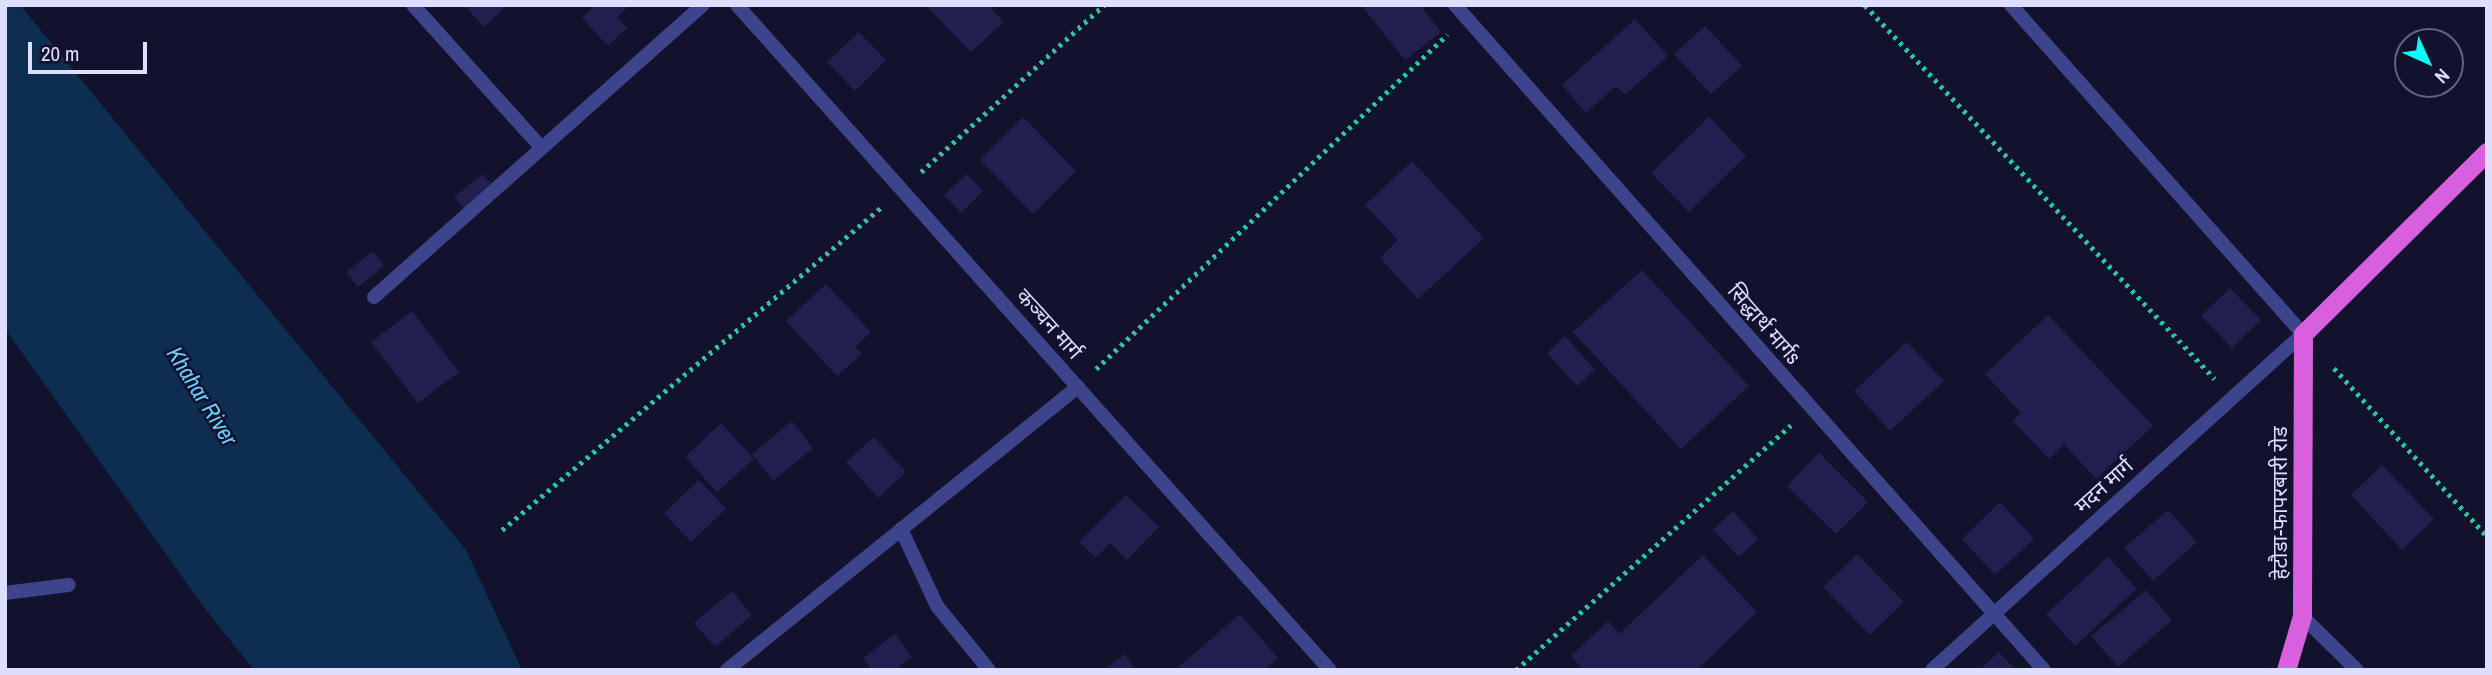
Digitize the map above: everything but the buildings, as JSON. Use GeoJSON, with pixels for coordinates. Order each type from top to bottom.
{"type":"FeatureCollection","features":[{"type":"Feature","properties":{"kind":"highway"},"geometry":{"type":"LineString","coordinates":[[2304,334],[2487,152]]}},
{"type":"Feature","properties":{"kind":"highway","name":"हेटौडा-फापरबारी रोड"},"geometry":{"type":"LineString","coordinates":[[2286,670],[2302,616],[2304,334]]}},
{"type":"Feature","properties":{"kind":"street"},"geometry":{"type":"LineString","coordinates":[[414,5],[541,147]]}},
{"type":"Feature","properties":{"kind":"street"},"geometry":{"type":"LineString","coordinates":[[374,297],[703,5]]}},
{"type":"Feature","properties":{"kind":"street","name":"कञ्चन मार्ग"},"geometry":{"type":"LineString","coordinates":[[737,5],[1330,670]]}},
{"type":"Feature","properties":{"kind":"street","name":"सिद्धार्थ मार्गs"},"geometry":{"type":"LineString","coordinates":[[1455,5],[1992,615],[2044,670]]}},
{"type":"Feature","properties":{"kind":"street"},"geometry":{"type":"LineString","coordinates":[[2011,5],[2304,334]]}},
{"type":"Feature","properties":{"kind":"street","name":"मदन मार्ग"},"geometry":{"type":"LineString","coordinates":[[1932,670],[2304,334]]}},
{"type":"Feature","properties":{"kind":"street"},"geometry":{"type":"LineString","coordinates":[[727,670],[1078,387]]}},
{"type":"Feature","properties":{"kind":"street"},"geometry":{"type":"LineString","coordinates":[[901,530],[937,606],[989,670]]}},
{"type":"Feature","properties":{"kind":"street"},"geometry":{"type":"LineString","coordinates":[[5,593],[68,585]]}},
{"type":"Feature","properties":{"kind":"street"},"geometry":{"type":"LineString","coordinates":[[2302,616],[2357,670]]}},
{"type":"Feature","properties":{"kind":"path"},"geometry":{"type":"LineString","coordinates":[[502,530],[901,190],[1104,5]]}},
{"type":"Feature","properties":{"kind":"path"},"geometry":{"type":"LineString","coordinates":[[1865,5],[2232,398]]}},
{"type":"Feature","properties":{"kind":"path"},"geometry":{"type":"LineString","coordinates":[[1078,387],[1465,17]]}},
{"type":"Feature","properties":{"kind":"path"},"geometry":{"type":"LineString","coordinates":[[2304,334],[2487,536]]}},
{"type":"Feature","properties":{"kind":"path"},"geometry":{"type":"LineString","coordinates":[[1516,670],[1810,408]]}},
{"type":"Feature","properties":{"kind":"water","name":"Khahar River"},"geometry":{"type":"Polygon","coordinates":[[[5,5],[20,5],[466,550],[522,670],[254,670],[206,610],[5,329],[5,5]]]}}]}
